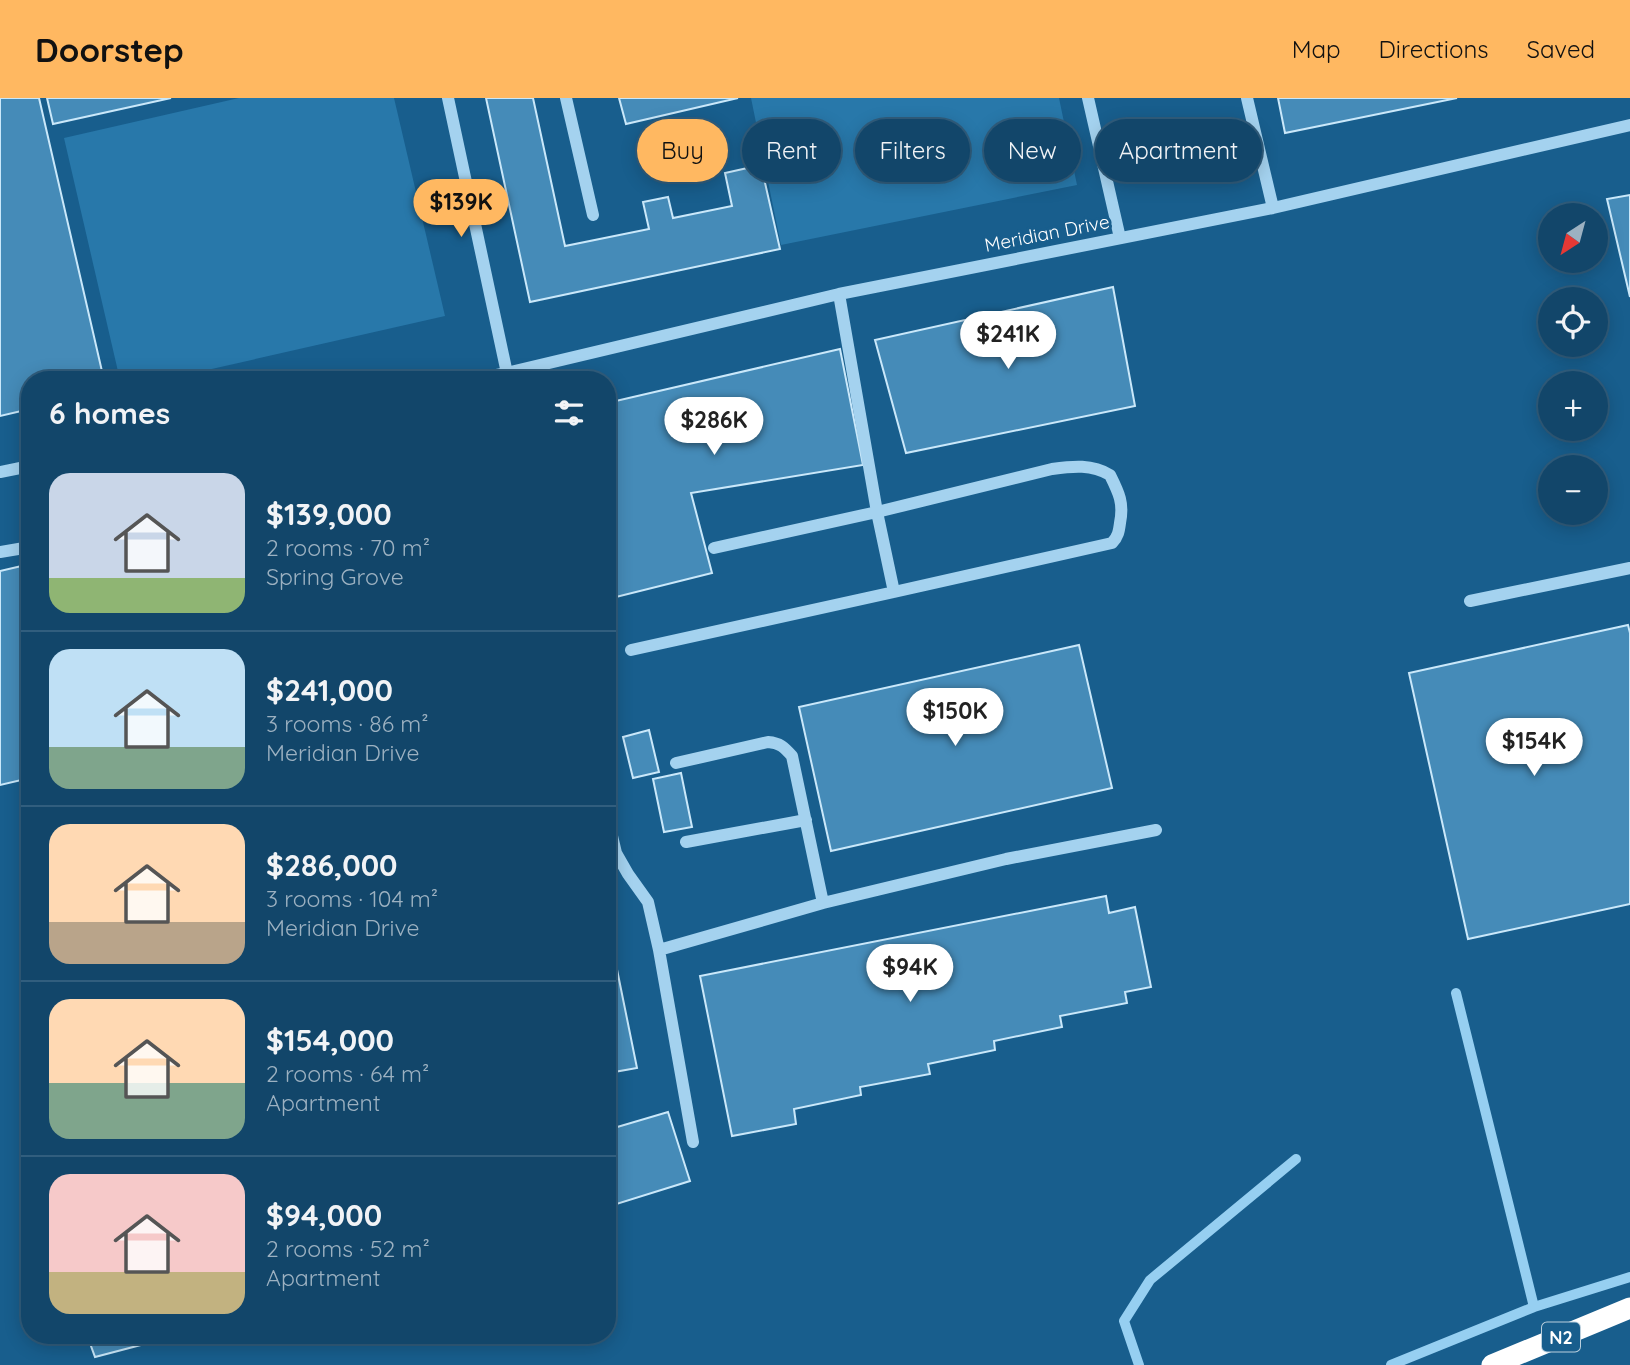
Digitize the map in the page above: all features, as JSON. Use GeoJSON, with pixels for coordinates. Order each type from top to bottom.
{"type":"FeatureCollection","features":[{"type":"Feature","properties":{"kind":"highway","name":"N2"},"geometry":{"type":"LineString","coordinates":[[1492,1365],[1630,1308]]}},
{"type":"Feature","properties":{"kind":"street"},"geometry":{"type":"LineString","coordinates":[[448,98],[507,371]]}},
{"type":"Feature","properties":{"kind":"street"},"geometry":{"type":"LineString","coordinates":[[566,98],[593,215]]}},
{"type":"Feature","properties":{"kind":"street"},"geometry":{"type":"LineString","coordinates":[[1088,98],[1120,238]]}},
{"type":"Feature","properties":{"kind":"street"},"geometry":{"type":"LineString","coordinates":[[1247,98],[1273,208]]}},
{"type":"Feature","properties":{"kind":"street","name":"Meridian Drive"},"geometry":{"type":"LineString","coordinates":[[528,371],[839,294],[1273,208],[1630,125]]}},
{"type":"Feature","properties":{"kind":"street"},"geometry":{"type":"LineString","coordinates":[[839,294],[877,512],[894,592]]}},
{"type":"Feature","properties":{"kind":"street"},"geometry":{"type":"LineString","coordinates":[[631,650],[1112,543],[1117,538],[1122,508],[1110,475],[1095,468],[1073,466],[714,548]]}},
{"type":"Feature","properties":{"kind":"street"},"geometry":{"type":"LineString","coordinates":[[0,472],[21,468]]}},
{"type":"Feature","properties":{"kind":"street"},"geometry":{"type":"LineString","coordinates":[[0,552],[21,548]]}},
{"type":"Feature","properties":{"kind":"street"},"geometry":{"type":"LineString","coordinates":[[1470,600],[1630,568]]}},
{"type":"Feature","properties":{"kind":"street"},"geometry":{"type":"LineString","coordinates":[[676,763],[755,744],[768,742],[784,746],[792,755],[823,903]]}},
{"type":"Feature","properties":{"kind":"street"},"geometry":{"type":"LineString","coordinates":[[686,842],[806,820]]}},
{"type":"Feature","properties":{"kind":"street"},"geometry":{"type":"LineString","coordinates":[[659,950],[823,903],[1006,859],[1156,830]]}},
{"type":"Feature","properties":{"kind":"street"},"geometry":{"type":"LineString","coordinates":[[616,853],[648,902],[693,1142]]}},
{"type":"Feature","properties":{"kind":"shaded area"},"geometry":{"type":"Polygon","coordinates":[[[239,98],[394,98],[445,316],[203,371],[118,371],[64,138],[239,98]]]}},
{"type":"Feature","properties":{"kind":"shaded area"},"geometry":{"type":"Polygon","coordinates":[[[751,98],[1059,98],[1063,119],[984,119],[984,182],[1076,182],[1077,185],[781,245],[768,182],[841,182],[841,119],[755,119],[751,98]]]}},
{"type":"Feature","properties":{"kind":"building"},"geometry":{"type":"Polygon","coordinates":[[[0,98],[39,98],[102,371],[21,371],[21,411],[0,416],[0,98]]]}},
{"type":"Feature","properties":{"kind":"building"},"geometry":{"type":"Polygon","coordinates":[[[47,98],[171,98],[53,124],[47,98]]]}},
{"type":"Feature","properties":{"kind":"building"},"geometry":{"type":"Polygon","coordinates":[[[486,98],[533,98],[565,246],[649,229],[643,202],[668,197],[673,218],[732,206],[727,182],[728,172],[742,169],[742,182],[765,182],[780,249],[530,302],[486,98]]]}},
{"type":"Feature","properties":{"kind":"building"},"geometry":{"type":"Polygon","coordinates":[[[619,98],[738,98],[648,119],[637,119],[637,121],[626,124],[619,98]]]}},
{"type":"Feature","properties":{"kind":"building"},"geometry":{"type":"Polygon","coordinates":[[[1278,98],[1457,98],[1285,133],[1278,98]]]}},
{"type":"Feature","properties":{"kind":"building"},"geometry":{"type":"Polygon","coordinates":[[[1630,195],[1630,297],[1608,203],[1607,199],[1630,195]]]}},
{"type":"Feature","properties":{"kind":"building"},"geometry":{"type":"Polygon","coordinates":[[[1113,287],[1135,406],[906,453],[875,340],[1113,287]]]}},
{"type":"Feature","properties":{"kind":"building"},"geometry":{"type":"Polygon","coordinates":[[[840,349],[863,465],[691,493],[712,573],[616,597],[616,401],[840,349]]]}},
{"type":"Feature","properties":{"kind":"building"},"geometry":{"type":"Polygon","coordinates":[[[21,566],[21,780],[0,785],[0,571],[21,566]]]}},
{"type":"Feature","properties":{"kind":"building"},"geometry":{"type":"Polygon","coordinates":[[[1628,625],[1630,904],[1468,939],[1409,673],[1628,625]]]}},
{"type":"Feature","properties":{"kind":"building"},"geometry":{"type":"Polygon","coordinates":[[[1079,645],[1112,788],[831,851],[799,707],[1079,645]]]}},
{"type":"Feature","properties":{"kind":"building"},"geometry":{"type":"Polygon","coordinates":[[[649,730],[659,772],[633,778],[623,737],[649,730]]]}},
{"type":"Feature","properties":{"kind":"building"},"geometry":{"type":"Polygon","coordinates":[[[681,773],[692,827],[664,832],[653,779],[681,773]]]}},
{"type":"Feature","properties":{"kind":"building"},"geometry":{"type":"Polygon","coordinates":[[[1106,896],[1109,913],[1135,907],[1151,987],[1125,992],[1127,1003],[1060,1016],[1062,1027],[994,1041],[995,1050],[928,1064],[930,1074],[860,1087],[861,1095],[794,1109],[796,1124],[732,1136],[700,976],[1106,896]]]}},
{"type":"Feature","properties":{"kind":"building"},"geometry":{"type":"Polygon","coordinates":[[[616,964],[637,1068],[616,1072],[616,964]]]}},
{"type":"Feature","properties":{"kind":"building"},"geometry":{"type":"Polygon","coordinates":[[[668,1112],[690,1181],[616,1204],[616,1127],[668,1112]]]}},
{"type":"Feature","properties":{"kind":"building"},"geometry":{"type":"Polygon","coordinates":[[[90,1344],[145,1344],[95,1357],[90,1344]]]}},
{"type":"Feature","properties":{"kind":"waterway"},"geometry":{"type":"LineString","coordinates":[[1456,993],[1534,1307]]}},
{"type":"Feature","properties":{"kind":"waterway"},"geometry":{"type":"LineString","coordinates":[[1139,1365],[1124,1321],[1150,1280],[1296,1159]]}},
{"type":"Feature","properties":{"kind":"waterway"},"geometry":{"type":"LineString","coordinates":[[1391,1365],[1534,1307],[1630,1277]]}}]}
